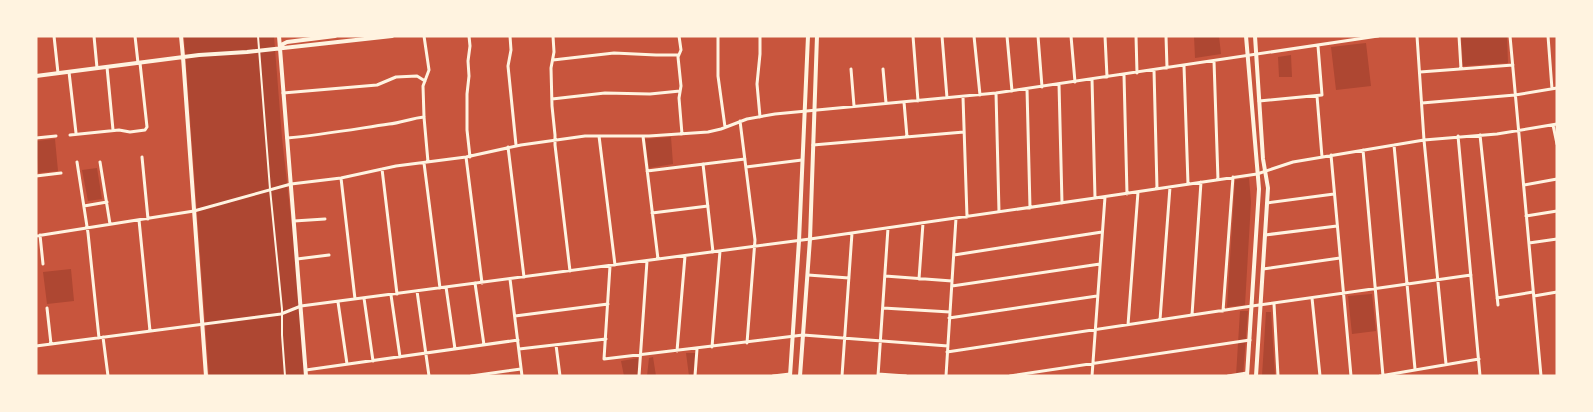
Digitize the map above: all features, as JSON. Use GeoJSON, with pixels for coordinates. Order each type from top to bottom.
{"type":"FeatureCollection","features":[{"type":"Feature","properties":{"kind":"street"},"geometry":{"type":"LineString","coordinates":[[54,36],[58,73]]}},
{"type":"Feature","properties":{"kind":"street"},"geometry":{"type":"LineString","coordinates":[[94,36],[97,68]]}},
{"type":"Feature","properties":{"kind":"street"},"geometry":{"type":"LineString","coordinates":[[70,135],[113,130],[130,132],[146,129],[135,36]]}},
{"type":"Feature","properties":{"kind":"street"},"geometry":{"type":"LineString","coordinates":[[182,36],[206,376]]}},
{"type":"Feature","properties":{"kind":"street"},"geometry":{"type":"LineString","coordinates":[[258,36],[282,309],[285,376]]}},
{"type":"Feature","properties":{"kind":"street"},"geometry":{"type":"LineString","coordinates":[[279,36],[306,376]]}},
{"type":"Feature","properties":{"kind":"street"},"geometry":{"type":"LineString","coordinates":[[280,49],[287,42],[334,36]]}},
{"type":"Feature","properties":{"kind":"street"},"geometry":{"type":"LineString","coordinates":[[36,76],[217,53],[280,49],[392,36]]}},
{"type":"Feature","properties":{"kind":"street"},"geometry":{"type":"LineString","coordinates":[[424,36],[429,70],[425,81],[426,162],[440,288]]}},
{"type":"Feature","properties":{"kind":"street"},"geometry":{"type":"LineString","coordinates":[[469,36],[467,94],[468,157],[482,283]]}},
{"type":"Feature","properties":{"kind":"street"},"geometry":{"type":"LineString","coordinates":[[510,36],[511,50],[508,69],[516,146]]}},
{"type":"Feature","properties":{"kind":"street"},"geometry":{"type":"LineString","coordinates":[[552,36],[554,52],[552,99],[555,140],[570,271]]}},
{"type":"Feature","properties":{"kind":"street"},"geometry":{"type":"LineString","coordinates":[[679,36],[680,50],[678,55],[682,134]]}},
{"type":"Feature","properties":{"kind":"street"},"geometry":{"type":"LineString","coordinates":[[718,36],[718,76],[725,127]]}},
{"type":"Feature","properties":{"kind":"street"},"geometry":{"type":"LineString","coordinates":[[760,36],[757,84],[760,117]]}},
{"type":"Feature","properties":{"kind":"street"},"geometry":{"type":"LineString","coordinates":[[773,376],[790,375],[799,241],[808,36]]}},
{"type":"Feature","properties":{"kind":"street"},"geometry":{"type":"LineString","coordinates":[[800,376],[810,239],[817,36]]}},
{"type":"Feature","properties":{"kind":"street"},"geometry":{"type":"LineString","coordinates":[[913,36],[918,100]]}},
{"type":"Feature","properties":{"kind":"street"},"geometry":{"type":"LineString","coordinates":[[942,36],[947,98]]}},
{"type":"Feature","properties":{"kind":"street"},"geometry":{"type":"LineString","coordinates":[[974,36],[980,95]]}},
{"type":"Feature","properties":{"kind":"street"},"geometry":{"type":"LineString","coordinates":[[1007,36],[1012,91]]}},
{"type":"Feature","properties":{"kind":"street"},"geometry":{"type":"LineString","coordinates":[[1038,36],[1042,87]]}},
{"type":"Feature","properties":{"kind":"street"},"geometry":{"type":"LineString","coordinates":[[1071,36],[1075,82]]}},
{"type":"Feature","properties":{"kind":"street"},"geometry":{"type":"LineString","coordinates":[[1105,36],[1107,77]]}},
{"type":"Feature","properties":{"kind":"street"},"geometry":{"type":"LineString","coordinates":[[1136,36],[1137,73]]}},
{"type":"Feature","properties":{"kind":"street"},"geometry":{"type":"LineString","coordinates":[[1166,36],[1167,68]]}},
{"type":"Feature","properties":{"kind":"street"},"geometry":{"type":"LineString","coordinates":[[1228,376],[1247,374],[1259,196],[1246,36]]}},
{"type":"Feature","properties":{"kind":"street"},"geometry":{"type":"LineString","coordinates":[[1254,36],[1265,172],[1268,188],[1256,376]]}},
{"type":"Feature","properties":{"kind":"street"},"geometry":{"type":"LineString","coordinates":[[43,264],[38,236],[194,211],[291,184],[341,178],[382,169],[468,157],[508,147],[555,140],[712,131],[740,121],[760,117],[854,106],[996,94],[1378,36]]}},
{"type":"Feature","properties":{"kind":"street"},"geometry":{"type":"LineString","coordinates":[[1417,36],[1424,140],[1446,364]]}},
{"type":"Feature","properties":{"kind":"street"},"geometry":{"type":"LineString","coordinates":[[1459,36],[1461,69]]}},
{"type":"Feature","properties":{"kind":"street"},"geometry":{"type":"LineString","coordinates":[[1510,36],[1541,376]]}},
{"type":"Feature","properties":{"kind":"street"},"geometry":{"type":"LineString","coordinates":[[1548,36],[1552,89]]}},
{"type":"Feature","properties":{"kind":"street"},"geometry":{"type":"LineString","coordinates":[[1259,100],[1322,95],[1318,46]]}},
{"type":"Feature","properties":{"kind":"street"},"geometry":{"type":"LineString","coordinates":[[553,60],[614,53],[678,55]]}},
{"type":"Feature","properties":{"kind":"street"},"geometry":{"type":"LineString","coordinates":[[1214,61],[1218,180]]}},
{"type":"Feature","properties":{"kind":"street"},"geometry":{"type":"LineString","coordinates":[[1420,72],[1513,65]]}},
{"type":"Feature","properties":{"kind":"street"},"geometry":{"type":"LineString","coordinates":[[1184,66],[1188,184]]}},
{"type":"Feature","properties":{"kind":"street"},"geometry":{"type":"LineString","coordinates":[[107,67],[113,130]]}},
{"type":"Feature","properties":{"kind":"street"},"geometry":{"type":"LineString","coordinates":[[851,69],[854,106]]}},
{"type":"Feature","properties":{"kind":"street"},"geometry":{"type":"LineString","coordinates":[[883,69],[886,103]]}},
{"type":"Feature","properties":{"kind":"street"},"geometry":{"type":"LineString","coordinates":[[1154,70],[1157,189]]}},
{"type":"Feature","properties":{"kind":"street"},"geometry":{"type":"LineString","coordinates":[[69,72],[76,133]]}},
{"type":"Feature","properties":{"kind":"street"},"geometry":{"type":"LineString","coordinates":[[1124,75],[1127,194]]}},
{"type":"Feature","properties":{"kind":"street"},"geometry":{"type":"LineString","coordinates":[[283,93],[378,85],[396,77],[417,76],[425,81]]}},
{"type":"Feature","properties":{"kind":"street"},"geometry":{"type":"LineString","coordinates":[[1092,79],[1095,198]]}},
{"type":"Feature","properties":{"kind":"street"},"geometry":{"type":"LineString","coordinates":[[1059,84],[1062,203]]}},
{"type":"Feature","properties":{"kind":"street"},"geometry":{"type":"LineString","coordinates":[[1422,103],[1515,95],[1557,88]]}},
{"type":"Feature","properties":{"kind":"street"},"geometry":{"type":"LineString","coordinates":[[1028,89],[1030,208]]}},
{"type":"Feature","properties":{"kind":"street"},"geometry":{"type":"LineString","coordinates":[[552,99],[605,93],[650,94],[680,91]]}},
{"type":"Feature","properties":{"kind":"street"},"geometry":{"type":"LineString","coordinates":[[996,94],[999,212]]}},
{"type":"Feature","properties":{"kind":"street"},"geometry":{"type":"LineString","coordinates":[[963,96],[967,217]]}},
{"type":"Feature","properties":{"kind":"street"},"geometry":{"type":"LineString","coordinates":[[1317,96],[1322,157]]}},
{"type":"Feature","properties":{"kind":"street"},"geometry":{"type":"LineString","coordinates":[[904,102],[907,137]]}},
{"type":"Feature","properties":{"kind":"street"},"geometry":{"type":"LineString","coordinates":[[287,138],[343,132],[424,117]]}},
{"type":"Feature","properties":{"kind":"street"},"geometry":{"type":"LineString","coordinates":[[740,121],[755,246],[747,343]]}},
{"type":"Feature","properties":{"kind":"street"},"geometry":{"type":"LineString","coordinates":[[36,346],[281,314],[301,306],[799,241],[1127,194],[1257,174],[1293,162],[1424,140],[1518,131],[1555,125],[1557,144]]}},
{"type":"Feature","properties":{"kind":"street"},"geometry":{"type":"LineString","coordinates":[[813,145],[964,132]]}},
{"type":"Feature","properties":{"kind":"street"},"geometry":{"type":"LineString","coordinates":[[1480,135],[1498,305]]}},
{"type":"Feature","properties":{"kind":"street"},"geometry":{"type":"LineString","coordinates":[[36,138],[56,136]]}},
{"type":"Feature","properties":{"kind":"street"},"geometry":{"type":"LineString","coordinates":[[599,136],[615,265]]}},
{"type":"Feature","properties":{"kind":"street"},"geometry":{"type":"LineString","coordinates":[[642,136],[658,259]]}},
{"type":"Feature","properties":{"kind":"street"},"geometry":{"type":"LineString","coordinates":[[1458,136],[1480,376]]}},
{"type":"Feature","properties":{"kind":"street"},"geometry":{"type":"LineString","coordinates":[[1394,145],[1415,370]]}},
{"type":"Feature","properties":{"kind":"street"},"geometry":{"type":"LineString","coordinates":[[508,147],[524,277]]}},
{"type":"Feature","properties":{"kind":"street"},"geometry":{"type":"LineString","coordinates":[[1363,150],[1382,376],[1479,359]]}},
{"type":"Feature","properties":{"kind":"street"},"geometry":{"type":"LineString","coordinates":[[1331,155],[1351,376]]}},
{"type":"Feature","properties":{"kind":"street"},"geometry":{"type":"LineString","coordinates":[[142,157],[148,219]]}},
{"type":"Feature","properties":{"kind":"street"},"geometry":{"type":"LineString","coordinates":[[647,171],[745,158]]}},
{"type":"Feature","properties":{"kind":"street"},"geometry":{"type":"LineString","coordinates":[[746,167],[802,160]]}},
{"type":"Feature","properties":{"kind":"street"},"geometry":{"type":"LineString","coordinates":[[77,162],[108,376]]}},
{"type":"Feature","properties":{"kind":"street"},"geometry":{"type":"LineString","coordinates":[[100,162],[110,224]]}},
{"type":"Feature","properties":{"kind":"street"},"geometry":{"type":"LineString","coordinates":[[703,164],[713,252]]}},
{"type":"Feature","properties":{"kind":"street"},"geometry":{"type":"LineString","coordinates":[[382,169],[397,294]]}},
{"type":"Feature","properties":{"kind":"street"},"geometry":{"type":"LineString","coordinates":[[36,176],[61,173]]}},
{"type":"Feature","properties":{"kind":"street"},"geometry":{"type":"LineString","coordinates":[[341,178],[355,299]]}},
{"type":"Feature","properties":{"kind":"street"},"geometry":{"type":"LineString","coordinates":[[1224,311],[1233,178]]}},
{"type":"Feature","properties":{"kind":"street"},"geometry":{"type":"LineString","coordinates":[[1524,185],[1557,178]]}},
{"type":"Feature","properties":{"kind":"street"},"geometry":{"type":"LineString","coordinates":[[1192,315],[1201,182]]}},
{"type":"Feature","properties":{"kind":"street"},"geometry":{"type":"LineString","coordinates":[[1160,320],[1170,187]]}},
{"type":"Feature","properties":{"kind":"street"},"geometry":{"type":"LineString","coordinates":[[1128,325],[1138,192]]}},
{"type":"Feature","properties":{"kind":"street"},"geometry":{"type":"LineString","coordinates":[[1267,203],[1334,194]]}},
{"type":"Feature","properties":{"kind":"street"},"geometry":{"type":"LineString","coordinates":[[1092,376],[1105,197]]}},
{"type":"Feature","properties":{"kind":"street"},"geometry":{"type":"LineString","coordinates":[[84,206],[107,202]]}},
{"type":"Feature","properties":{"kind":"street"},"geometry":{"type":"LineString","coordinates":[[652,213],[708,206]]}},
{"type":"Feature","properties":{"kind":"street"},"geometry":{"type":"LineString","coordinates":[[1526,216],[1557,210]]}},
{"type":"Feature","properties":{"kind":"street"},"geometry":{"type":"LineString","coordinates":[[946,376],[956,218]]}},
{"type":"Feature","properties":{"kind":"street"},"geometry":{"type":"LineString","coordinates":[[294,222],[325,219]]}},
{"type":"Feature","properties":{"kind":"street"},"geometry":{"type":"LineString","coordinates":[[139,220],[150,331]]}},
{"type":"Feature","properties":{"kind":"street"},"geometry":{"type":"LineString","coordinates":[[919,279],[923,223]]}},
{"type":"Feature","properties":{"kind":"street"},"geometry":{"type":"LineString","coordinates":[[1265,235],[1338,226]]}},
{"type":"Feature","properties":{"kind":"street"},"geometry":{"type":"LineString","coordinates":[[888,228],[878,375],[906,376]]}},
{"type":"Feature","properties":{"kind":"street"},"geometry":{"type":"LineString","coordinates":[[954,254],[1102,232]]}},
{"type":"Feature","properties":{"kind":"street"},"geometry":{"type":"LineString","coordinates":[[842,376],[852,233]]}},
{"type":"Feature","properties":{"kind":"street"},"geometry":{"type":"LineString","coordinates":[[1529,243],[1557,239]]}},
{"type":"Feature","properties":{"kind":"street"},"geometry":{"type":"LineString","coordinates":[[712,347],[720,251]]}},
{"type":"Feature","properties":{"kind":"street"},"geometry":{"type":"LineString","coordinates":[[297,259],[329,256]]}},
{"type":"Feature","properties":{"kind":"street"},"geometry":{"type":"LineString","coordinates":[[677,351],[685,256]]}},
{"type":"Feature","properties":{"kind":"street"},"geometry":{"type":"LineString","coordinates":[[1263,269],[1340,258]]}},
{"type":"Feature","properties":{"kind":"street"},"geometry":{"type":"LineString","coordinates":[[639,376],[648,261]]}},
{"type":"Feature","properties":{"kind":"street"},"geometry":{"type":"LineString","coordinates":[[952,286],[1100,264]]}},
{"type":"Feature","properties":{"kind":"street"},"geometry":{"type":"LineString","coordinates":[[610,266],[604,359],[803,335],[948,346]]}},
{"type":"Feature","properties":{"kind":"street"},"geometry":{"type":"LineString","coordinates":[[808,275],[849,278]]}},
{"type":"Feature","properties":{"kind":"street"},"geometry":{"type":"LineString","coordinates":[[947,352],[1471,275]]}},
{"type":"Feature","properties":{"kind":"street"},"geometry":{"type":"LineString","coordinates":[[885,276],[952,281]]}},
{"type":"Feature","properties":{"kind":"street"},"geometry":{"type":"LineString","coordinates":[[510,279],[522,376]]}},
{"type":"Feature","properties":{"kind":"street"},"geometry":{"type":"LineString","coordinates":[[475,284],[484,345]]}},
{"type":"Feature","properties":{"kind":"street"},"geometry":{"type":"LineString","coordinates":[[446,287],[455,349]]}},
{"type":"Feature","properties":{"kind":"street"},"geometry":{"type":"LineString","coordinates":[[417,291],[429,376]]}},
{"type":"Feature","properties":{"kind":"street"},"geometry":{"type":"LineString","coordinates":[[1497,298],[1557,292]]}},
{"type":"Feature","properties":{"kind":"street"},"geometry":{"type":"LineString","coordinates":[[391,294],[400,357]]}},
{"type":"Feature","properties":{"kind":"street"},"geometry":{"type":"LineString","coordinates":[[949,318],[1098,296]]}},
{"type":"Feature","properties":{"kind":"street"},"geometry":{"type":"LineString","coordinates":[[364,298],[373,361]]}},
{"type":"Feature","properties":{"kind":"street"},"geometry":{"type":"LineString","coordinates":[[1312,298],[1320,376]]}},
{"type":"Feature","properties":{"kind":"street"},"geometry":{"type":"LineString","coordinates":[[338,302],[347,364]]}},
{"type":"Feature","properties":{"kind":"street"},"geometry":{"type":"LineString","coordinates":[[515,316],[608,304]]}},
{"type":"Feature","properties":{"kind":"street"},"geometry":{"type":"LineString","coordinates":[[1274,304],[1278,376]]}},
{"type":"Feature","properties":{"kind":"street"},"geometry":{"type":"LineString","coordinates":[[47,308],[51,344]]}},
{"type":"Feature","properties":{"kind":"street"},"geometry":{"type":"LineString","coordinates":[[883,308],[950,312]]}},
{"type":"Feature","properties":{"kind":"street"},"geometry":{"type":"LineString","coordinates":[[519,349],[606,339]]}},
{"type":"Feature","properties":{"kind":"street"},"geometry":{"type":"LineString","coordinates":[[306,370],[518,340]]}},
{"type":"Feature","properties":{"kind":"street"},"geometry":{"type":"LineString","coordinates":[[1010,376],[1250,340]]}},
{"type":"Feature","properties":{"kind":"street"},"geometry":{"type":"LineString","coordinates":[[556,345],[560,376]]}},
{"type":"Feature","properties":{"kind":"street"},"geometry":{"type":"LineString","coordinates":[[695,376],[697,349]]}},
{"type":"Feature","properties":{"kind":"street"},"geometry":{"type":"LineString","coordinates":[[471,376],[521,369]]}},
{"type":"Feature","properties":{"kind":"shaded area"},"geometry":{"type":"Polygon","coordinates":[[[184,36],[274,36],[305,376],[209,376],[184,36]]]}},
{"type":"Feature","properties":{"kind":"shaded area"},"geometry":{"type":"Polygon","coordinates":[[[1194,36],[1219,36],[1221,54],[1195,58],[1194,36]]]}},
{"type":"Feature","properties":{"kind":"shaded area"},"geometry":{"type":"Polygon","coordinates":[[[1461,36],[1507,36],[1508,63],[1463,66],[1461,36]]]}},
{"type":"Feature","properties":{"kind":"shaded area"},"geometry":{"type":"Polygon","coordinates":[[[1366,43],[1371,86],[1336,90],[1331,47],[1366,43]]]}},
{"type":"Feature","properties":{"kind":"shaded area"},"geometry":{"type":"Polygon","coordinates":[[[1291,55],[1292,77],[1279,77],[1278,57],[1291,55]]]}},
{"type":"Feature","properties":{"kind":"shaded area"},"geometry":{"type":"Polygon","coordinates":[[[671,137],[673,164],[649,168],[645,139],[671,137]]]}},
{"type":"Feature","properties":{"kind":"shaded area"},"geometry":{"type":"Polygon","coordinates":[[[55,139],[58,171],[38,173],[36,141],[55,139]]]}},
{"type":"Feature","properties":{"kind":"shaded area"},"geometry":{"type":"Polygon","coordinates":[[[97,168],[102,199],[88,201],[82,170],[97,168]]]}},
{"type":"Feature","properties":{"kind":"shaded area"},"geometry":{"type":"Polygon","coordinates":[[[1249,178],[1251,202],[1245,305],[1227,307],[1235,180],[1249,178]]]}},
{"type":"Feature","properties":{"kind":"shaded area"},"geometry":{"type":"Polygon","coordinates":[[[71,269],[74,301],[47,304],[43,272],[71,269]]]}},
{"type":"Feature","properties":{"kind":"shaded area"},"geometry":{"type":"Polygon","coordinates":[[[1372,294],[1376,331],[1352,334],[1348,296],[1372,294]]]}},
{"type":"Feature","properties":{"kind":"shaded area"},"geometry":{"type":"Polygon","coordinates":[[[1240,311],[1248,311],[1243,376],[1236,376],[1240,311]]]}},
{"type":"Feature","properties":{"kind":"shaded area"},"geometry":{"type":"Polygon","coordinates":[[[1266,312],[1271,312],[1275,375],[1262,376],[1266,312]]]}},
{"type":"Feature","properties":{"kind":"shaded area"},"geometry":{"type":"Polygon","coordinates":[[[686,353],[695,353],[693,376],[689,376],[686,353]]]}},
{"type":"Feature","properties":{"kind":"shaded area"},"geometry":{"type":"Polygon","coordinates":[[[653,357],[656,376],[647,376],[649,358],[653,357]]]}},
{"type":"Feature","properties":{"kind":"shaded area"},"geometry":{"type":"Polygon","coordinates":[[[639,358],[637,376],[624,376],[621,361],[639,358]]]}}]}
